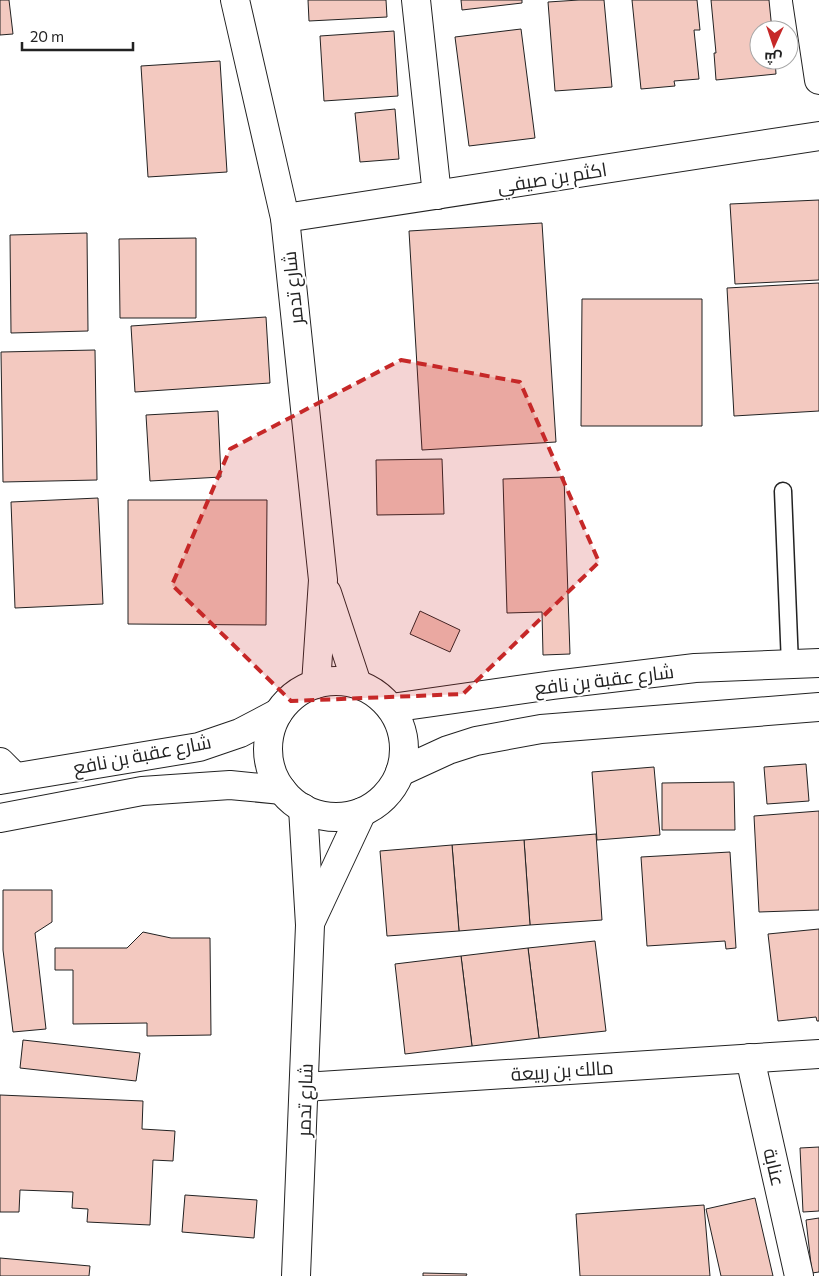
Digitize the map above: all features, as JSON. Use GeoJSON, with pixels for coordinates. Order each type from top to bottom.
{"type":"FeatureCollection","features":[{"type":"Feature","properties":{"kind":"street","name":"شارع تدمر"},"geometry":{"type":"LineString","coordinates":[[235,0],[285,218],[323,580],[316,684]]}},
{"type":"Feature","properties":{"kind":"street"},"geometry":{"type":"LineString","coordinates":[[416,0],[437,195]]}},
{"type":"Feature","properties":{"kind":"street"},"geometry":{"type":"LineString","coordinates":[[807,0],[819,80]]}},
{"type":"Feature","properties":{"kind":"street","name":"اكثم بن صيفي"},"geometry":{"type":"LineString","coordinates":[[285,218],[819,136]]}},
{"type":"Feature","properties":{"kind":"street","name":"شارع تدمر"},"geometry":{"type":"LineString","coordinates":[[323,580],[356,684]]}},
{"type":"Feature","properties":{"kind":"street","name":"شارع عقبة بن نافع"},"geometry":{"type":"LineString","coordinates":[[391,708],[553,685],[695,668],[819,663]]}},
{"type":"Feature","properties":{"kind":"street"},"geometry":{"type":"LineString","coordinates":[[329,681],[356,684],[376,694],[391,708],[401,728],[405,750],[400,772],[386,796],[362,812],[347,816],[317,814],[303,808],[282,790],[272,773],[268,753],[270,732],[278,713],[288,701],[301,691],[316,684],[329,681]]}},
{"type":"Feature","properties":{"kind":"street"},"geometry":{"type":"LineString","coordinates":[[400,772],[448,750],[476,741],[541,729],[819,707]]}},
{"type":"Feature","properties":{"kind":"street","name":"شارع عقبة بن نافع"},"geometry":{"type":"LineString","coordinates":[[5,773],[199,747],[240,733],[278,713]]}},
{"type":"Feature","properties":{"kind":"street","name":"شارع عقبة بن نافع"},"geometry":{"type":"LineString","coordinates":[[0,818],[142,791],[230,785],[282,790]]}},
{"type":"Feature","properties":{"kind":"street","name":"شارع تدمر"},"geometry":{"type":"LineString","coordinates":[[296,1276],[310,925],[303,808]]}},
{"type":"Feature","properties":{"kind":"street","name":"شارع تدمر"},"geometry":{"type":"LineString","coordinates":[[310,925],[362,812]]}},
{"type":"Feature","properties":{"kind":"street","name":"مالك بن ربيعة"},"geometry":{"type":"LineString","coordinates":[[304,1087],[819,1054]]}},
{"type":"Feature","properties":{"kind":"street","name":"عنابة"},"geometry":{"type":"LineString","coordinates":[[750,1058],[799,1276]]}},
{"type":"Feature","properties":{"kind":"lane"},"geometry":{"type":"LineString","coordinates":[[783,491],[790,665]]}},
{"type":"Feature","properties":{"kind":"highlighted area"},"geometry":{"type":"Polygon","coordinates":[[[401,360],[520,382],[599,562],[463,694],[291,701],[172,585],[230,449],[401,360]]]}},
{"type":"Feature","properties":{"kind":"building"},"geometry":{"type":"Polygon","coordinates":[[[0,0],[9,0],[13,34],[0,35],[0,0]]]}},
{"type":"Feature","properties":{"kind":"building"},"geometry":{"type":"Polygon","coordinates":[[[308,0],[386,0],[387,17],[309,21],[308,0]]]}},
{"type":"Feature","properties":{"kind":"building"},"geometry":{"type":"Polygon","coordinates":[[[461,0],[522,0],[522,3],[462,10],[461,0]]]}},
{"type":"Feature","properties":{"kind":"building"},"geometry":{"type":"Polygon","coordinates":[[[604,0],[612,87],[555,91],[548,2],[604,0]]]}},
{"type":"Feature","properties":{"kind":"building"},"geometry":{"type":"Polygon","coordinates":[[[632,0],[697,0],[700,30],[694,30],[699,79],[674,81],[675,86],[641,89],[632,0]]]}},
{"type":"Feature","properties":{"kind":"building"},"geometry":{"type":"Polygon","coordinates":[[[711,0],[769,0],[771,20],[749,20],[749,70],[776,70],[776,74],[716,80],[714,53],[716,53],[711,0]]]}},
{"type":"Feature","properties":{"kind":"building"},"geometry":{"type":"Polygon","coordinates":[[[521,29],[535,138],[469,146],[455,37],[521,29]]]}},
{"type":"Feature","properties":{"kind":"building"},"geometry":{"type":"Polygon","coordinates":[[[394,31],[398,96],[324,101],[320,36],[394,31]]]}},
{"type":"Feature","properties":{"kind":"building"},"geometry":{"type":"Polygon","coordinates":[[[220,61],[227,172],[148,177],[141,66],[220,61]]]}},
{"type":"Feature","properties":{"kind":"building"},"geometry":{"type":"Polygon","coordinates":[[[395,109],[399,159],[360,162],[355,113],[395,109]]]}},
{"type":"Feature","properties":{"kind":"building"},"geometry":{"type":"Polygon","coordinates":[[[819,200],[819,280],[735,284],[730,204],[819,200]]]}},
{"type":"Feature","properties":{"kind":"building"},"geometry":{"type":"Polygon","coordinates":[[[542,223],[556,442],[422,450],[409,231],[542,223]]]}},
{"type":"Feature","properties":{"kind":"building"},"geometry":{"type":"Polygon","coordinates":[[[87,233],[88,331],[11,333],[10,235],[87,233]]]}},
{"type":"Feature","properties":{"kind":"building"},"geometry":{"type":"Polygon","coordinates":[[[196,238],[196,318],[120,318],[119,239],[196,238]]]}},
{"type":"Feature","properties":{"kind":"building"},"geometry":{"type":"Polygon","coordinates":[[[819,283],[819,411],[734,416],[727,288],[819,283]]]}},
{"type":"Feature","properties":{"kind":"building"},"geometry":{"type":"Polygon","coordinates":[[[582,299],[702,299],[702,426],[581,426],[582,299]]]}},
{"type":"Feature","properties":{"kind":"building"},"geometry":{"type":"Polygon","coordinates":[[[266,317],[270,383],[135,392],[131,326],[266,317]]]}},
{"type":"Feature","properties":{"kind":"building"},"geometry":{"type":"Polygon","coordinates":[[[95,350],[97,480],[3,482],[1,352],[95,350]]]}},
{"type":"Feature","properties":{"kind":"building"},"geometry":{"type":"Polygon","coordinates":[[[218,411],[221,477],[150,481],[146,415],[218,411]]]}},
{"type":"Feature","properties":{"kind":"building"},"geometry":{"type":"Polygon","coordinates":[[[442,459],[444,514],[377,515],[376,460],[442,459]]]}},
{"type":"Feature","properties":{"kind":"building"},"geometry":{"type":"Polygon","coordinates":[[[564,477],[570,654],[543,655],[542,612],[507,613],[503,479],[564,477]]]}},
{"type":"Feature","properties":{"kind":"building"},"geometry":{"type":"Polygon","coordinates":[[[98,498],[103,604],[15,608],[11,502],[98,498]]]}},
{"type":"Feature","properties":{"kind":"building"},"geometry":{"type":"Polygon","coordinates":[[[128,500],[267,500],[266,625],[128,624],[128,500]]]}},
{"type":"Feature","properties":{"kind":"building"},"geometry":{"type":"Polygon","coordinates":[[[420,611],[460,630],[450,652],[410,634],[420,611]]]}},
{"type":"Feature","properties":{"kind":"building"},"geometry":{"type":"Polygon","coordinates":[[[806,764],[809,801],[767,804],[764,767],[806,764]]]}},
{"type":"Feature","properties":{"kind":"building"},"geometry":{"type":"Polygon","coordinates":[[[654,767],[660,835],[597,840],[592,772],[654,767]]]}},
{"type":"Feature","properties":{"kind":"building"},"geometry":{"type":"Polygon","coordinates":[[[734,782],[735,830],[662,830],[662,783],[734,782]]]}},
{"type":"Feature","properties":{"kind":"building"},"geometry":{"type":"Polygon","coordinates":[[[819,811],[819,910],[759,912],[754,816],[819,811]]]}},
{"type":"Feature","properties":{"kind":"building"},"geometry":{"type":"Polygon","coordinates":[[[596,834],[602,920],[530,925],[524,840],[596,834]]]}},
{"type":"Feature","properties":{"kind":"building"},"geometry":{"type":"Polygon","coordinates":[[[524,840],[530,925],[459,931],[452,845],[524,840]]]}},
{"type":"Feature","properties":{"kind":"building"},"geometry":{"type":"Polygon","coordinates":[[[452,845],[459,931],[387,936],[380,851],[452,845]]]}},
{"type":"Feature","properties":{"kind":"building"},"geometry":{"type":"Polygon","coordinates":[[[730,852],[736,948],[726,949],[725,941],[647,946],[641,857],[730,852]]]}},
{"type":"Feature","properties":{"kind":"building"},"geometry":{"type":"Polygon","coordinates":[[[3,890],[52,890],[52,922],[35,933],[46,1029],[13,1032],[3,950],[3,890]]]}},
{"type":"Feature","properties":{"kind":"building"},"geometry":{"type":"Polygon","coordinates":[[[819,929],[819,1021],[817,1021],[816,1017],[778,1021],[768,934],[819,929]]]}},
{"type":"Feature","properties":{"kind":"building"},"geometry":{"type":"Polygon","coordinates":[[[143,932],[171,938],[210,938],[211,1035],[147,1036],[147,1023],[73,1024],[73,970],[55,970],[55,948],[127,948],[143,932]]]}},
{"type":"Feature","properties":{"kind":"building"},"geometry":{"type":"Polygon","coordinates":[[[595,941],[606,1031],[539,1038],[528,948],[595,941]]]}},
{"type":"Feature","properties":{"kind":"building"},"geometry":{"type":"Polygon","coordinates":[[[528,948],[539,1038],[472,1046],[461,956],[528,948]]]}},
{"type":"Feature","properties":{"kind":"building"},"geometry":{"type":"Polygon","coordinates":[[[461,956],[472,1046],[405,1054],[395,964],[461,956]]]}},
{"type":"Feature","properties":{"kind":"building"},"geometry":{"type":"Polygon","coordinates":[[[23,1040],[140,1053],[136,1081],[20,1068],[23,1040]]]}},
{"type":"Feature","properties":{"kind":"building"},"geometry":{"type":"Polygon","coordinates":[[[0,1095],[143,1101],[142,1129],[175,1131],[173,1161],[153,1160],[150,1225],[87,1222],[88,1209],[72,1208],[73,1192],[20,1190],[19,1212],[0,1212],[0,1095]]]}},
{"type":"Feature","properties":{"kind":"building"},"geometry":{"type":"Polygon","coordinates":[[[819,1147],[819,1211],[803,1212],[800,1148],[819,1147]]]}},
{"type":"Feature","properties":{"kind":"building"},"geometry":{"type":"Polygon","coordinates":[[[185,1195],[257,1200],[254,1238],[182,1232],[185,1195]]]}},
{"type":"Feature","properties":{"kind":"building"},"geometry":{"type":"Polygon","coordinates":[[[755,1198],[773,1276],[721,1276],[706,1209],[755,1198]]]}},
{"type":"Feature","properties":{"kind":"building"},"geometry":{"type":"Polygon","coordinates":[[[704,1205],[710,1276],[580,1276],[576,1214],[704,1205]]]}},
{"type":"Feature","properties":{"kind":"building"},"geometry":{"type":"Polygon","coordinates":[[[819,1218],[819,1272],[812,1273],[806,1220],[819,1218]]]}},
{"type":"Feature","properties":{"kind":"building"},"geometry":{"type":"Polygon","coordinates":[[[0,1258],[90,1266],[89,1276],[0,1276],[0,1258]]]}},
{"type":"Feature","properties":{"kind":"building"},"geometry":{"type":"Polygon","coordinates":[[[423,1273],[467,1274],[466,1276],[423,1276],[423,1273]]]}}]}
